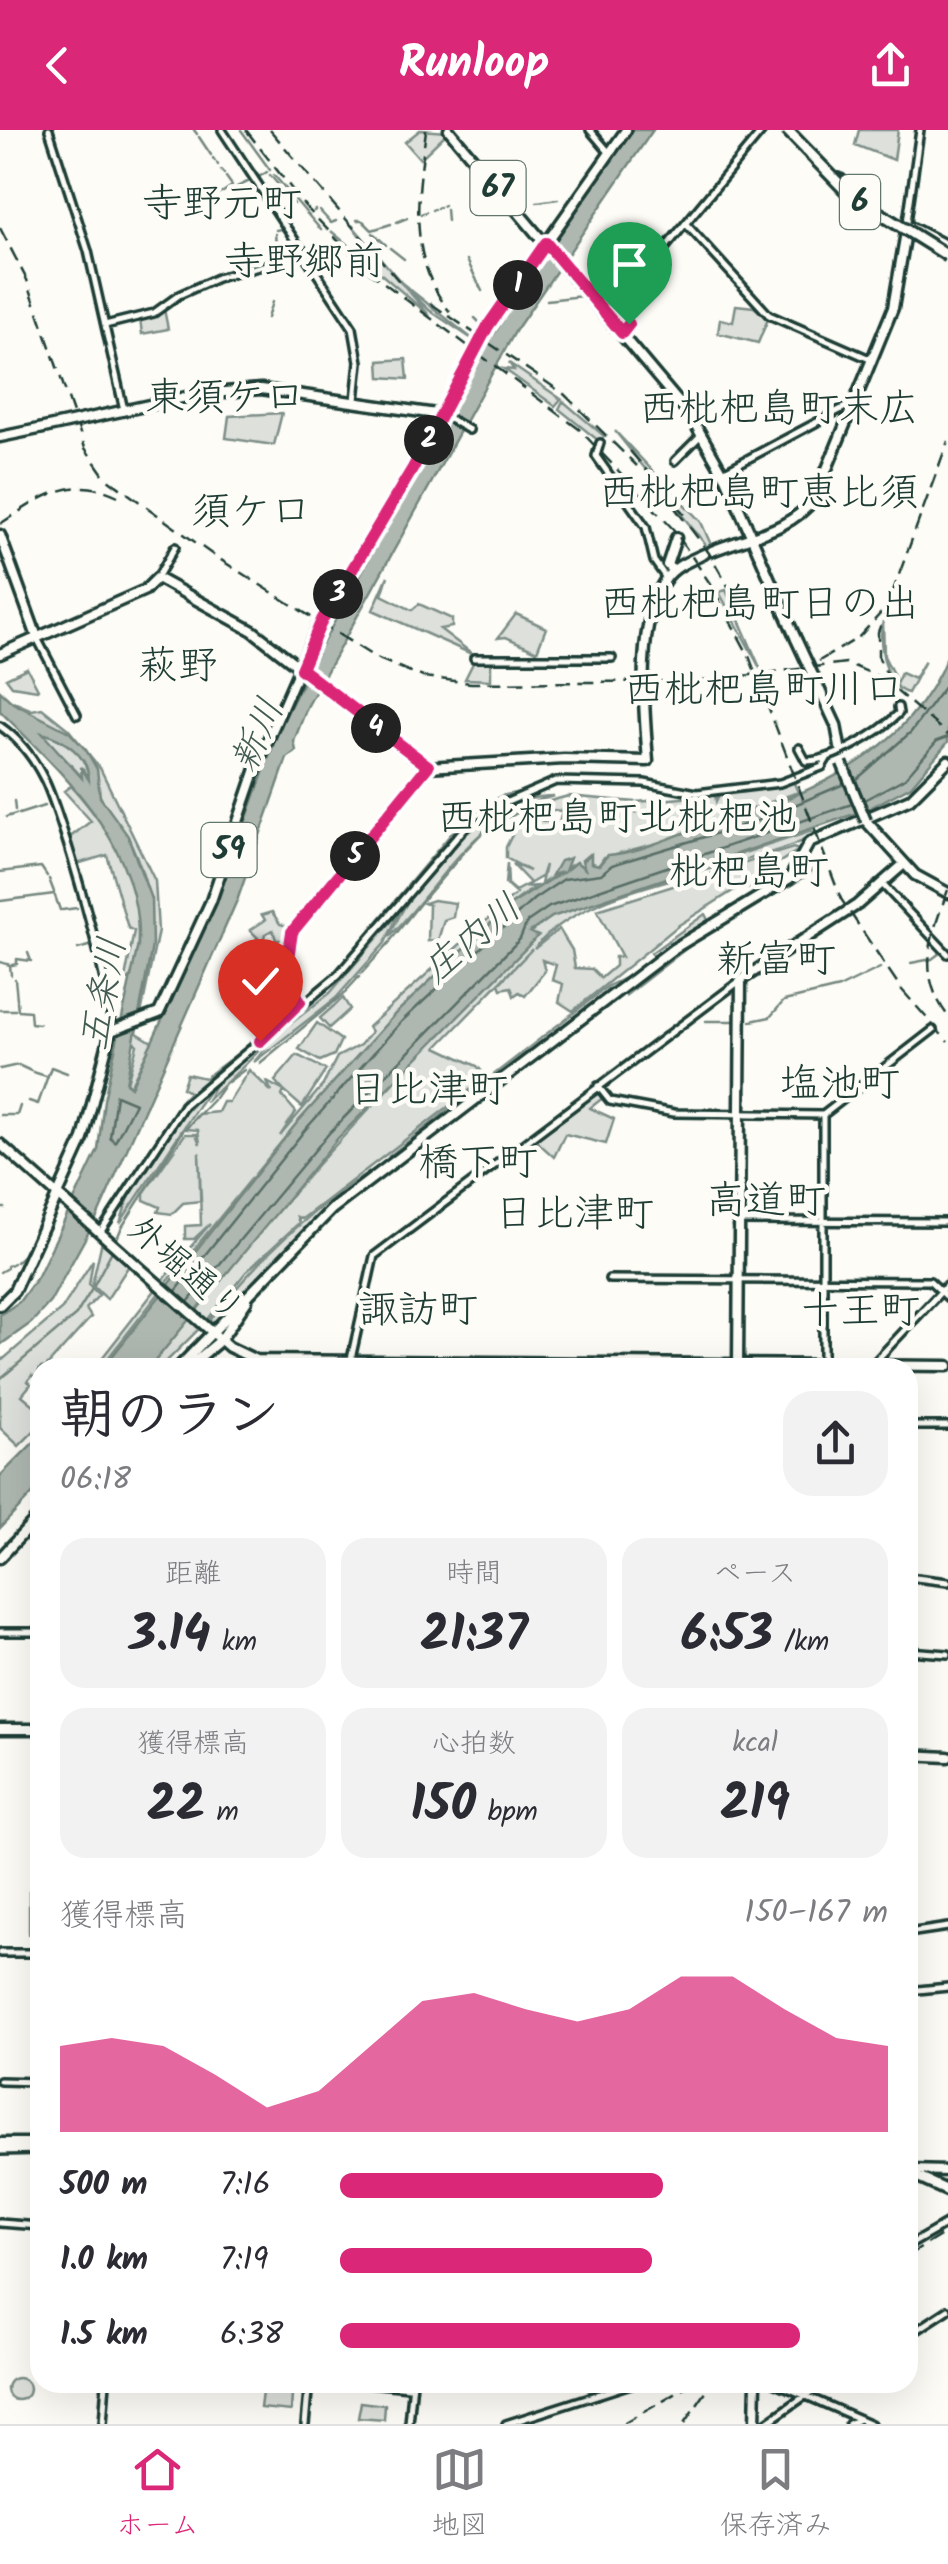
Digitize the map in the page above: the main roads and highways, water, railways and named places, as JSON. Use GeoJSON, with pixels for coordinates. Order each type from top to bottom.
{"type":"FeatureCollection","features":[{"type":"Feature","properties":{"kind":"highway"},"geometry":{"type":"LineString","coordinates":[[789,130],[826,176],[948,252]]}},
{"type":"Feature","properties":{"kind":"highway","name":"6"},"geometry":{"type":"LineString","coordinates":[[789,130],[864,206],[948,252]]}},
{"type":"Feature","properties":{"kind":"highway"},"geometry":{"type":"LineString","coordinates":[[0,2147],[30,2146]]}},
{"type":"Feature","properties":{"kind":"highway"},"geometry":{"type":"LineString","coordinates":[[918,2178],[948,2192]]}},
{"type":"Feature","properties":{"kind":"main road","name":"67"},"geometry":{"type":"LineString","coordinates":[[449,130],[622,333],[702,434],[723,472],[836,725],[842,763],[864,824],[887,844],[902,865],[948,896]]}},
{"type":"Feature","properties":{"kind":"main road","name":"59"},"geometry":{"type":"LineString","coordinates":[[60,1198],[83,1140],[112,1031],[160,1013],[211,901],[258,763],[303,670],[322,620],[349,582],[488,326],[626,130]]}},
{"type":"Feature","properties":{"kind":"main road"},"geometry":{"type":"LineString","coordinates":[[669,574],[708,552],[779,528],[812,502],[895,303],[906,229]]}},
{"type":"Feature","properties":{"kind":"main road"},"geometry":{"type":"LineString","coordinates":[[0,437],[124,410],[253,389],[442,414]]}},
{"type":"Feature","properties":{"kind":"main road"},"geometry":{"type":"LineString","coordinates":[[0,535],[37,637]]}},
{"type":"Feature","properties":{"kind":"main road"},"geometry":{"type":"LineString","coordinates":[[0,654],[145,590],[157,578],[248,628],[428,766],[573,758],[648,760],[644,660],[676,538]]}},
{"type":"Feature","properties":{"kind":"main road"},"geometry":{"type":"LineString","coordinates":[[187,1358],[332,1209],[650,966],[790,878],[809,843],[920,793],[948,761]]}},
{"type":"Feature","properties":{"kind":"main road"},"geometry":{"type":"LineString","coordinates":[[842,826],[864,824]]}},
{"type":"Feature","properties":{"kind":"main road"},"geometry":{"type":"LineString","coordinates":[[738,1358],[741,980],[857,905],[902,865]]}},
{"type":"Feature","properties":{"kind":"main road","name":"外堀通り"},"geometry":{"type":"LineString","coordinates":[[0,1145],[210,1332],[249,1358]]}},
{"type":"Feature","properties":{"kind":"main road"},"geometry":{"type":"LineString","coordinates":[[0,1305],[14,1290],[60,1198]]}},
{"type":"Feature","properties":{"kind":"main road"},"geometry":{"type":"LineString","coordinates":[[199,1358],[220,1340],[258,1285]]}},
{"type":"Feature","properties":{"kind":"main road","name":"外堀通り"},"geometry":{"type":"LineString","coordinates":[[918,1367],[948,1368]]}},
{"type":"Feature","properties":{"kind":"main road","name":"外堀通り"},"geometry":{"type":"LineString","coordinates":[[918,1369],[948,1368]]}},
{"type":"Feature","properties":{"kind":"main road"},"geometry":{"type":"LineString","coordinates":[[0,1558],[30,1526]]}},
{"type":"Feature","properties":{"kind":"main road"},"geometry":{"type":"LineString","coordinates":[[0,1730],[30,1730]]}},
{"type":"Feature","properties":{"kind":"main road"},"geometry":{"type":"LineString","coordinates":[[918,1758],[948,1759]]}},
{"type":"Feature","properties":{"kind":"main road"},"geometry":{"type":"LineString","coordinates":[[0,2147],[30,2146]]}},
{"type":"Feature","properties":{"kind":"main road"},"geometry":{"type":"LineString","coordinates":[[918,2172],[948,2172]]}},
{"type":"Feature","properties":{"kind":"main road"},"geometry":{"type":"LineString","coordinates":[[755,2424],[756,2393]]}},
{"type":"Feature","properties":{"kind":"water"},"geometry":{"type":"Polygon","coordinates":[[[633,130],[653,130],[516,330],[307,707],[294,741],[296,751],[287,758],[238,898],[98,1215],[50,1302],[31,1323],[0,1345],[0,1315],[19,1302],[38,1276],[98,1150],[104,1100],[138,945],[136,909],[113,844],[74,788],[0,711],[0,691],[13,703],[69,732],[86,750],[97,769],[100,797],[128,836],[151,899],[152,946],[126,1083],[131,1087],[217,901],[280,726],[318,653],[313,643],[321,646],[486,347],[552,242],[633,130]],[[42,733],[82,778],[81,767],[89,780],[80,756],[42,733]]]}},
{"type":"Feature","properties":{"kind":"water","name":"庄内川"},"geometry":{"type":"Polygon","coordinates":[[[948,654],[948,742],[911,786],[866,810],[552,917],[530,932],[538,936],[337,1139],[157,1358],[111,1358],[296,1124],[395,1014],[509,906],[563,872],[552,875],[560,861],[570,858],[565,871],[576,862],[585,869],[582,861],[591,854],[591,863],[599,865],[608,855],[644,848],[813,787],[879,747],[907,721],[930,690],[948,654]]]}},
{"type":"Feature","properties":{"kind":"water"},"geometry":{"type":"Polygon","coordinates":[[[30,1446],[30,1496],[0,1528],[0,1476],[30,1446]]]}},
{"type":"Feature","properties":{"kind":"waterway"},"geometry":{"type":"LineString","coordinates":[[194,130],[197,134]]}},
{"type":"Feature","properties":{"kind":"waterway"},"geometry":{"type":"LineString","coordinates":[[241,130],[270,170]]}},
{"type":"Feature","properties":{"kind":"waterway"},"geometry":{"type":"LineString","coordinates":[[199,137],[211,155]]}},
{"type":"Feature","properties":{"kind":"waterway"},"geometry":{"type":"LineString","coordinates":[[221,170],[224,174]]}},
{"type":"Feature","properties":{"kind":"waterway"},"geometry":{"type":"LineString","coordinates":[[257,178],[267,172]]}},
{"type":"Feature","properties":{"kind":"waterway"},"geometry":{"type":"LineString","coordinates":[[270,175],[287,195]]}},
{"type":"Feature","properties":{"kind":"waterway"},"geometry":{"type":"LineString","coordinates":[[274,175],[321,230]]}},
{"type":"Feature","properties":{"kind":"waterway"},"geometry":{"type":"LineString","coordinates":[[226,177],[231,184]]}},
{"type":"Feature","properties":{"kind":"waterway"},"geometry":{"type":"LineString","coordinates":[[237,187],[252,180]]}},
{"type":"Feature","properties":{"kind":"waterway"},"geometry":{"type":"LineString","coordinates":[[223,192],[232,186]]}},
{"type":"Feature","properties":{"kind":"waterway"},"geometry":{"type":"LineString","coordinates":[[214,195],[221,192]]}},
{"type":"Feature","properties":{"kind":"waterway"},"geometry":{"type":"LineString","coordinates":[[289,198],[294,204]]}},
{"type":"Feature","properties":{"kind":"waterway"},"geometry":{"type":"LineString","coordinates":[[537,202],[558,199]]}},
{"type":"Feature","properties":{"kind":"waterway"},"geometry":{"type":"LineString","coordinates":[[446,209],[447,221]]}},
{"type":"Feature","properties":{"kind":"waterway"},"geometry":{"type":"LineString","coordinates":[[320,211],[331,223],[336,221]]}},
{"type":"Feature","properties":{"kind":"waterway"},"geometry":{"type":"LineString","coordinates":[[421,214],[426,212]]}},
{"type":"Feature","properties":{"kind":"waterway"},"geometry":{"type":"LineString","coordinates":[[397,222],[407,218]]}},
{"type":"Feature","properties":{"kind":"waterway"},"geometry":{"type":"LineString","coordinates":[[363,221],[372,230],[391,224]]}},
{"type":"Feature","properties":{"kind":"waterway"},"geometry":{"type":"LineString","coordinates":[[276,230],[281,229]]}},
{"type":"Feature","properties":{"kind":"waterway"},"geometry":{"type":"LineString","coordinates":[[373,233],[386,245]]}},
{"type":"Feature","properties":{"kind":"waterway"},"geometry":{"type":"LineString","coordinates":[[275,234],[276,244]]}},
{"type":"Feature","properties":{"kind":"waterway"},"geometry":{"type":"LineString","coordinates":[[390,248],[404,259]]}},
{"type":"Feature","properties":{"kind":"waterway"},"geometry":{"type":"LineString","coordinates":[[467,260],[482,291]]}},
{"type":"Feature","properties":{"kind":"waterway"},"geometry":{"type":"LineString","coordinates":[[547,300],[582,296]]}},
{"type":"Feature","properties":{"kind":"waterway"},"geometry":{"type":"LineString","coordinates":[[595,296],[631,298]]}},
{"type":"Feature","properties":{"kind":"waterway"},"geometry":{"type":"LineString","coordinates":[[267,318],[272,302]]}},
{"type":"Feature","properties":{"kind":"waterway"},"geometry":{"type":"LineString","coordinates":[[475,318],[483,326]]}},
{"type":"Feature","properties":{"kind":"waterway"},"geometry":{"type":"LineString","coordinates":[[14,801],[15,810]]}},
{"type":"Feature","properties":{"kind":"waterway"},"geometry":{"type":"LineString","coordinates":[[19,814],[44,806]]}},
{"type":"Feature","properties":{"kind":"waterway"},"geometry":{"type":"LineString","coordinates":[[461,855],[484,831],[519,812]]}},
{"type":"Feature","properties":{"kind":"waterway"},"geometry":{"type":"LineString","coordinates":[[6,817],[16,814]]}},
{"type":"Feature","properties":{"kind":"waterway"},"geometry":{"type":"LineString","coordinates":[[431,891],[460,857]]}},
{"type":"Feature","properties":{"kind":"waterway"},"geometry":{"type":"LineString","coordinates":[[0,872],[41,867],[47,876]]}},
{"type":"Feature","properties":{"kind":"waterway"},"geometry":{"type":"LineString","coordinates":[[49,879],[54,892]]}},
{"type":"Feature","properties":{"kind":"waterway"},"geometry":{"type":"LineString","coordinates":[[391,940],[429,892]]}},
{"type":"Feature","properties":{"kind":"waterway"},"geometry":{"type":"LineString","coordinates":[[1,901],[54,894]]}},
{"type":"Feature","properties":{"kind":"waterway"},"geometry":{"type":"LineString","coordinates":[[55,896],[60,910]]}},
{"type":"Feature","properties":{"kind":"waterway"},"geometry":{"type":"LineString","coordinates":[[62,910],[77,908]]}},
{"type":"Feature","properties":{"kind":"waterway"},"geometry":{"type":"LineString","coordinates":[[361,974],[390,942]]}},
{"type":"Feature","properties":{"kind":"waterway","name":"五条川"},"geometry":{"type":"LineString","coordinates":[[78,949],[89,946]]}},
{"type":"Feature","properties":{"kind":"waterway"},"geometry":{"type":"LineString","coordinates":[[911,963],[932,959],[948,947]]}},
{"type":"Feature","properties":{"kind":"waterway"},"geometry":{"type":"LineString","coordinates":[[12,965],[17,964],[17,959],[31,961],[28,953]]}},
{"type":"Feature","properties":{"kind":"waterway"},"geometry":{"type":"LineString","coordinates":[[0,962],[10,965],[11,975]]}},
{"type":"Feature","properties":{"kind":"waterway"},"geometry":{"type":"LineString","coordinates":[[751,1021],[770,1017],[784,1001],[839,988],[880,968]]}},
{"type":"Feature","properties":{"kind":"waterway"},"geometry":{"type":"LineString","coordinates":[[347,990],[359,977]]}},
{"type":"Feature","properties":{"kind":"waterway"},"geometry":{"type":"LineString","coordinates":[[15,979],[17,999]]}},
{"type":"Feature","properties":{"kind":"waterway"},"geometry":{"type":"LineString","coordinates":[[260,1063],[346,992]]}},
{"type":"Feature","properties":{"kind":"waterway"},"geometry":{"type":"LineString","coordinates":[[17,1001],[18,1010],[30,1011],[31,1023],[39,1024]]}},
{"type":"Feature","properties":{"kind":"waterway"},"geometry":{"type":"LineString","coordinates":[[0,1010],[15,1010]]}},
{"type":"Feature","properties":{"kind":"waterway"},"geometry":{"type":"LineString","coordinates":[[706,1021],[737,1021]]}},
{"type":"Feature","properties":{"kind":"waterway"},"geometry":{"type":"LineString","coordinates":[[0,1069],[18,1065],[31,1071]]}},
{"type":"Feature","properties":{"kind":"waterway"},"geometry":{"type":"LineString","coordinates":[[29,1101],[38,1104],[51,1067],[67,1073]]}},
{"type":"Feature","properties":{"kind":"waterway"},"geometry":{"type":"LineString","coordinates":[[228,1082],[244,1070]]}},
{"type":"Feature","properties":{"kind":"waterway"},"geometry":{"type":"LineString","coordinates":[[33,1072],[46,1076]]}},
{"type":"Feature","properties":{"kind":"waterway"},"geometry":{"type":"LineString","coordinates":[[215,1098],[222,1088]]}},
{"type":"Feature","properties":{"kind":"waterway"},"geometry":{"type":"LineString","coordinates":[[185,1129],[213,1100]]}},
{"type":"Feature","properties":{"kind":"waterway"},"geometry":{"type":"LineString","coordinates":[[17,1115],[20,1106]]}},
{"type":"Feature","properties":{"kind":"waterway"},"geometry":{"type":"LineString","coordinates":[[0,1115],[15,1115]]}},
{"type":"Feature","properties":{"kind":"waterway"},"geometry":{"type":"LineString","coordinates":[[122,1227],[183,1131]]}},
{"type":"Feature","properties":{"kind":"waterway"},"geometry":{"type":"LineString","coordinates":[[0,1208],[5,1208]]}},
{"type":"Feature","properties":{"kind":"waterway"},"geometry":{"type":"LineString","coordinates":[[116,1241],[121,1229]]}},
{"type":"Feature","properties":{"kind":"waterway"},"geometry":{"type":"LineString","coordinates":[[94,1285],[113,1249]]}},
{"type":"Feature","properties":{"kind":"waterway"},"geometry":{"type":"LineString","coordinates":[[16,1262],[28,1251]]}},
{"type":"Feature","properties":{"kind":"waterway"},"geometry":{"type":"LineString","coordinates":[[7,1266],[13,1263]]}},
{"type":"Feature","properties":{"kind":"waterway"},"geometry":{"type":"LineString","coordinates":[[0,1272],[7,1268]]}},
{"type":"Feature","properties":{"kind":"waterway"},"geometry":{"type":"LineString","coordinates":[[0,1379],[76,1315],[92,1289]]}},
{"type":"Feature","properties":{"kind":"railway"},"geometry":{"type":"LineString","coordinates":[[246,130],[304,205],[364,268],[579,429],[674,530],[711,585],[749,656],[841,899],[902,990],[948,1042]]}},
{"type":"Feature","properties":{"kind":"railway"},"geometry":{"type":"LineString","coordinates":[[270,130],[403,286]]}},
{"type":"Feature","properties":{"kind":"railway"},"geometry":{"type":"LineString","coordinates":[[426,130],[418,201],[421,247],[436,291],[450,312]]}},
{"type":"Feature","properties":{"kind":"railway"},"geometry":{"type":"LineString","coordinates":[[0,228],[27,280],[85,448],[105,477],[213,555],[376,658],[423,677],[471,683],[703,681],[846,663],[880,677],[948,735]]}},
{"type":"Feature","properties":{"kind":"railway"},"geometry":{"type":"LineString","coordinates":[[430,303],[564,394],[637,466]]}},
{"type":"Feature","properties":{"kind":"railway"},"geometry":{"type":"LineString","coordinates":[[891,683],[878,656],[878,632],[948,441]]}},
{"type":"Feature","properties":{"kind":"railway"},"geometry":{"type":"LineString","coordinates":[[630,451],[686,516]]}},
{"type":"Feature","properties":{"kind":"railway"},"geometry":{"type":"LineString","coordinates":[[0,524],[42,498],[70,488],[85,487],[118,496]]}},
{"type":"Feature","properties":{"kind":"railway"},"geometry":{"type":"LineString","coordinates":[[675,508],[709,553],[733,595]]}},
{"type":"Feature","properties":{"kind":"railway"},"geometry":{"type":"LineString","coordinates":[[819,661],[858,638],[881,613]]}},
{"type":"Feature","properties":{"kind":"railway"},"geometry":{"type":"LineString","coordinates":[[948,890],[932,939],[929,970],[938,1000],[948,1016]]}},
{"type":"Feature","properties":{"kind":"railway"},"geometry":{"type":"LineString","coordinates":[[918,2250],[948,2231]]}},
{"type":"Feature","properties":{"kind":"railway"},"geometry":{"type":"LineString","coordinates":[[623,2424],[677,2393]]}},
{"type":"Feature","properties":{"kind":"railway"},"geometry":{"type":"LineString","coordinates":[[684,2424],[705,2393]]}},
{"type":"Feature","properties":{"kind":"district","name":"寺野元町"},"geometry":{"type":"Point","coordinates":[222,205]}},
{"type":"Feature","properties":{"kind":"district","name":"寺野郷前"},"geometry":{"type":"Point","coordinates":[304,263]}},
{"type":"Feature","properties":{"kind":"district","name":"東須ケ口"},"geometry":{"type":"Point","coordinates":[225,399]}},
{"type":"Feature","properties":{"kind":"district","name":"西枇杷島町末広"},"geometry":{"type":"Point","coordinates":[779,410]}},
{"type":"Feature","properties":{"kind":"district","name":"西枇杷島町恵比須"},"geometry":{"type":"Point","coordinates":[759,494]}},
{"type":"Feature","properties":{"kind":"district","name":"須ケ口"},"geometry":{"type":"Point","coordinates":[251,513]}},
{"type":"Feature","properties":{"kind":"district","name":"西枇杷島町日の出"},"geometry":{"type":"Point","coordinates":[760,605]}},
{"type":"Feature","properties":{"kind":"district","name":"萩野"},"geometry":{"type":"Point","coordinates":[178,667]}},
{"type":"Feature","properties":{"kind":"district","name":"西枇杷島町川口"},"geometry":{"type":"Point","coordinates":[764,691]}},
{"type":"Feature","properties":{"kind":"district","name":"西枇杷島町北枇杷池"},"geometry":{"type":"Point","coordinates":[617,819]}},
{"type":"Feature","properties":{"kind":"district","name":"枇杷島町"},"geometry":{"type":"Point","coordinates":[749,873]}},
{"type":"Feature","properties":{"kind":"district","name":"新富町"},"geometry":{"type":"Point","coordinates":[776,961]}},
{"type":"Feature","properties":{"kind":"district","name":"塩池町"},"geometry":{"type":"Point","coordinates":[840,1085]}},
{"type":"Feature","properties":{"kind":"district","name":"日比津町"},"geometry":{"type":"Point","coordinates":[428,1091]}},
{"type":"Feature","properties":{"kind":"district","name":"橋下町"},"geometry":{"type":"Point","coordinates":[478,1164]}},
{"type":"Feature","properties":{"kind":"district","name":"高道町"},"geometry":{"type":"Point","coordinates":[766,1202]}},
{"type":"Feature","properties":{"kind":"district","name":"日比津町"},"geometry":{"type":"Point","coordinates":[574,1215]}},
{"type":"Feature","properties":{"kind":"district","name":"諏訪町"},"geometry":{"type":"Point","coordinates":[418,1311]}},
{"type":"Feature","properties":{"kind":"district","name":"十王町"},"geometry":{"type":"Point","coordinates":[860,1312]}},
{"type":"Feature","properties":{"kind":"water label","name":"新川"},"geometry":{"type":"Point","coordinates":[259,736]}}]}
